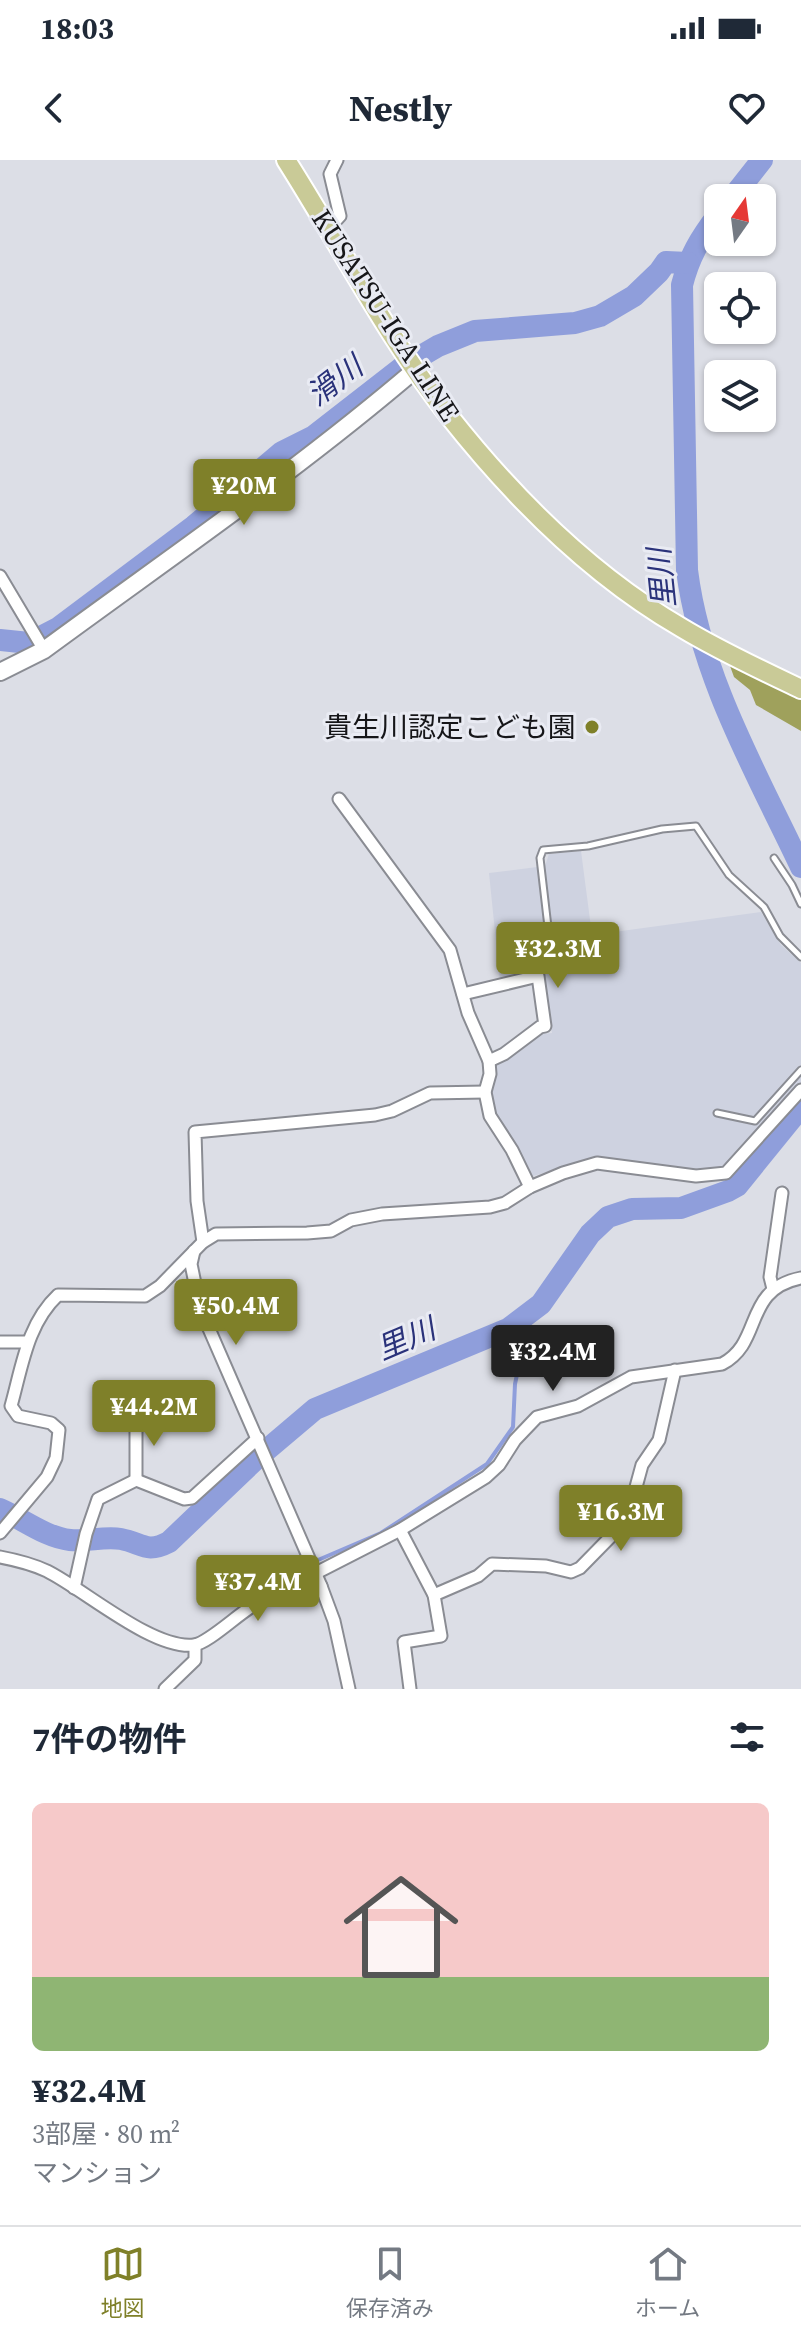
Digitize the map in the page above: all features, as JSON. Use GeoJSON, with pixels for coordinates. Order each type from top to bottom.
{"type":"FeatureCollection","features":[{"type":"Feature","properties":{"kind":"main road","name":"KUSATSU-IGA LINE"},"geometry":{"type":"LineString","coordinates":[[286,160],[412,364],[449,416],[529,506],[622,588],[680,627],[801,689]]}},
{"type":"Feature","properties":{"kind":"street"},"geometry":{"type":"LineString","coordinates":[[328,229],[340,216],[330,174],[337,160]]}},
{"type":"Feature","properties":{"kind":"street"},"geometry":{"type":"LineString","coordinates":[[0,672],[42,646],[293,468],[369,410],[412,364]]}},
{"type":"Feature","properties":{"kind":"street"},"geometry":{"type":"LineString","coordinates":[[0,576],[42,646]]}},
{"type":"Feature","properties":{"kind":"street"},"geometry":{"type":"LineString","coordinates":[[339,799],[446,941],[468,1013],[489,1061],[490,1074],[485,1092],[490,1116],[512,1150],[530,1187]]}},
{"type":"Feature","properties":{"kind":"street"},"geometry":{"type":"LineString","coordinates":[[463,994],[538,976],[545,1026],[489,1061]]}},
{"type":"Feature","properties":{"kind":"street"},"geometry":{"type":"LineString","coordinates":[[0,1533],[47,1477],[56,1458],[59,1430],[51,1423],[18,1416],[11,1406],[27,1342],[46,1306],[58,1295],[145,1296],[216,1234],[331,1231],[351,1220],[382,1214],[490,1207],[505,1203],[530,1187],[563,1173],[597,1163],[681,1175],[719,1176],[734,1167],[801,1090]]}},
{"type":"Feature","properties":{"kind":"street"},"geometry":{"type":"LineString","coordinates":[[349,1689],[334,1621],[316,1573],[200,1308],[191,1264],[198,1247],[195,1132],[375,1115],[392,1111],[430,1093],[485,1092]]}},
{"type":"Feature","properties":{"kind":"street"},"geometry":{"type":"LineString","coordinates":[[773,1289],[770,1277],[782,1193]]}},
{"type":"Feature","properties":{"kind":"street"},"geometry":{"type":"LineString","coordinates":[[316,1573],[400,1530],[486,1477],[537,1417],[578,1406],[631,1377],[722,1364],[731,1359],[743,1344],[759,1308],[773,1289],[801,1278]]}},
{"type":"Feature","properties":{"kind":"street"},"geometry":{"type":"LineString","coordinates":[[0,1342],[27,1342]]}},
{"type":"Feature","properties":{"kind":"street"},"geometry":{"type":"LineString","coordinates":[[434,1595],[478,1576],[492,1564],[546,1566],[571,1572],[580,1568],[627,1520],[642,1465],[659,1440],[675,1370]]}},
{"type":"Feature","properties":{"kind":"street"},"geometry":{"type":"LineString","coordinates":[[136,1423],[136,1480]]}},
{"type":"Feature","properties":{"kind":"street"},"geometry":{"type":"LineString","coordinates":[[74,1588],[86,1534],[98,1499],[136,1480],[184,1499],[192,1498],[259,1440]]}},
{"type":"Feature","properties":{"kind":"street"},"geometry":{"type":"LineString","coordinates":[[400,1530],[434,1595],[441,1636],[404,1642],[410,1689]]}},
{"type":"Feature","properties":{"kind":"street"},"geometry":{"type":"LineString","coordinates":[[0,1557],[23,1561],[48,1572],[153,1635],[173,1643],[195,1645],[253,1605],[271,1597],[321,1586]]}},
{"type":"Feature","properties":{"kind":"street"},"geometry":{"type":"LineString","coordinates":[[165,1689],[195,1660],[195,1645]]}},
{"type":"Feature","properties":{"kind":"lane"},"geometry":{"type":"LineString","coordinates":[[538,976],[534,948],[548,927],[540,858],[543,850],[588,846],[662,829],[696,826],[729,875],[764,907],[780,936],[801,957]]}},
{"type":"Feature","properties":{"kind":"lane"},"geometry":{"type":"LineString","coordinates":[[774,858],[801,904]]}},
{"type":"Feature","properties":{"kind":"lane"},"geometry":{"type":"LineString","coordinates":[[717,1113],[755,1121],[801,1070]]}},
{"type":"Feature","properties":{"kind":"shaded area"},"geometry":{"type":"Polygon","coordinates":[[[581,851],[592,935],[761,912],[781,945],[801,963],[801,1082],[731,1163],[722,1168],[695,1172],[598,1158],[533,1176],[494,1114],[490,1091],[494,1064],[541,1034],[552,1033],[541,970],[500,981],[489,873],[545,866],[549,854],[581,851]]]}},
{"type":"Feature","properties":{"kind":"green space"},"geometry":{"type":"Polygon","coordinates":[[[730,666],[801,698],[801,731],[756,705],[750,690],[734,677],[730,666]]]}},
{"type":"Feature","properties":{"kind":"waterway","name":"滑川"},"geometry":{"type":"LineString","coordinates":[[743,184],[762,160]]}},
{"type":"Feature","properties":{"kind":"waterway","name":"里川"},"geometry":{"type":"LineString","coordinates":[[704,235],[688,265],[682,285],[687,570],[694,609],[717,685],[801,867]]}},
{"type":"Feature","properties":{"kind":"waterway","name":"滑川"},"geometry":{"type":"LineString","coordinates":[[0,640],[29,643],[58,628],[194,526],[282,452],[314,436],[404,366],[438,346],[475,331],[575,323],[600,316],[634,296],[666,262],[688,263]]}},
{"type":"Feature","properties":{"kind":"waterway","name":"里川"},"geometry":{"type":"LineString","coordinates":[[0,1509],[61,1538],[115,1538],[149,1547],[169,1542],[257,1458],[315,1409],[508,1329],[541,1304],[590,1234],[608,1217],[632,1209],[681,1208],[737,1186],[801,1107]]}},
{"type":"Feature","properties":{"kind":"waterway"},"geometry":{"type":"LineString","coordinates":[[318,1560],[381,1533],[487,1464],[513,1427],[515,1384],[530,1313]]}},
{"type":"Feature","properties":{"kind":"place","name":"貴生川認定こども園"},"geometry":{"type":"Point","coordinates":[592,727]}}]}
